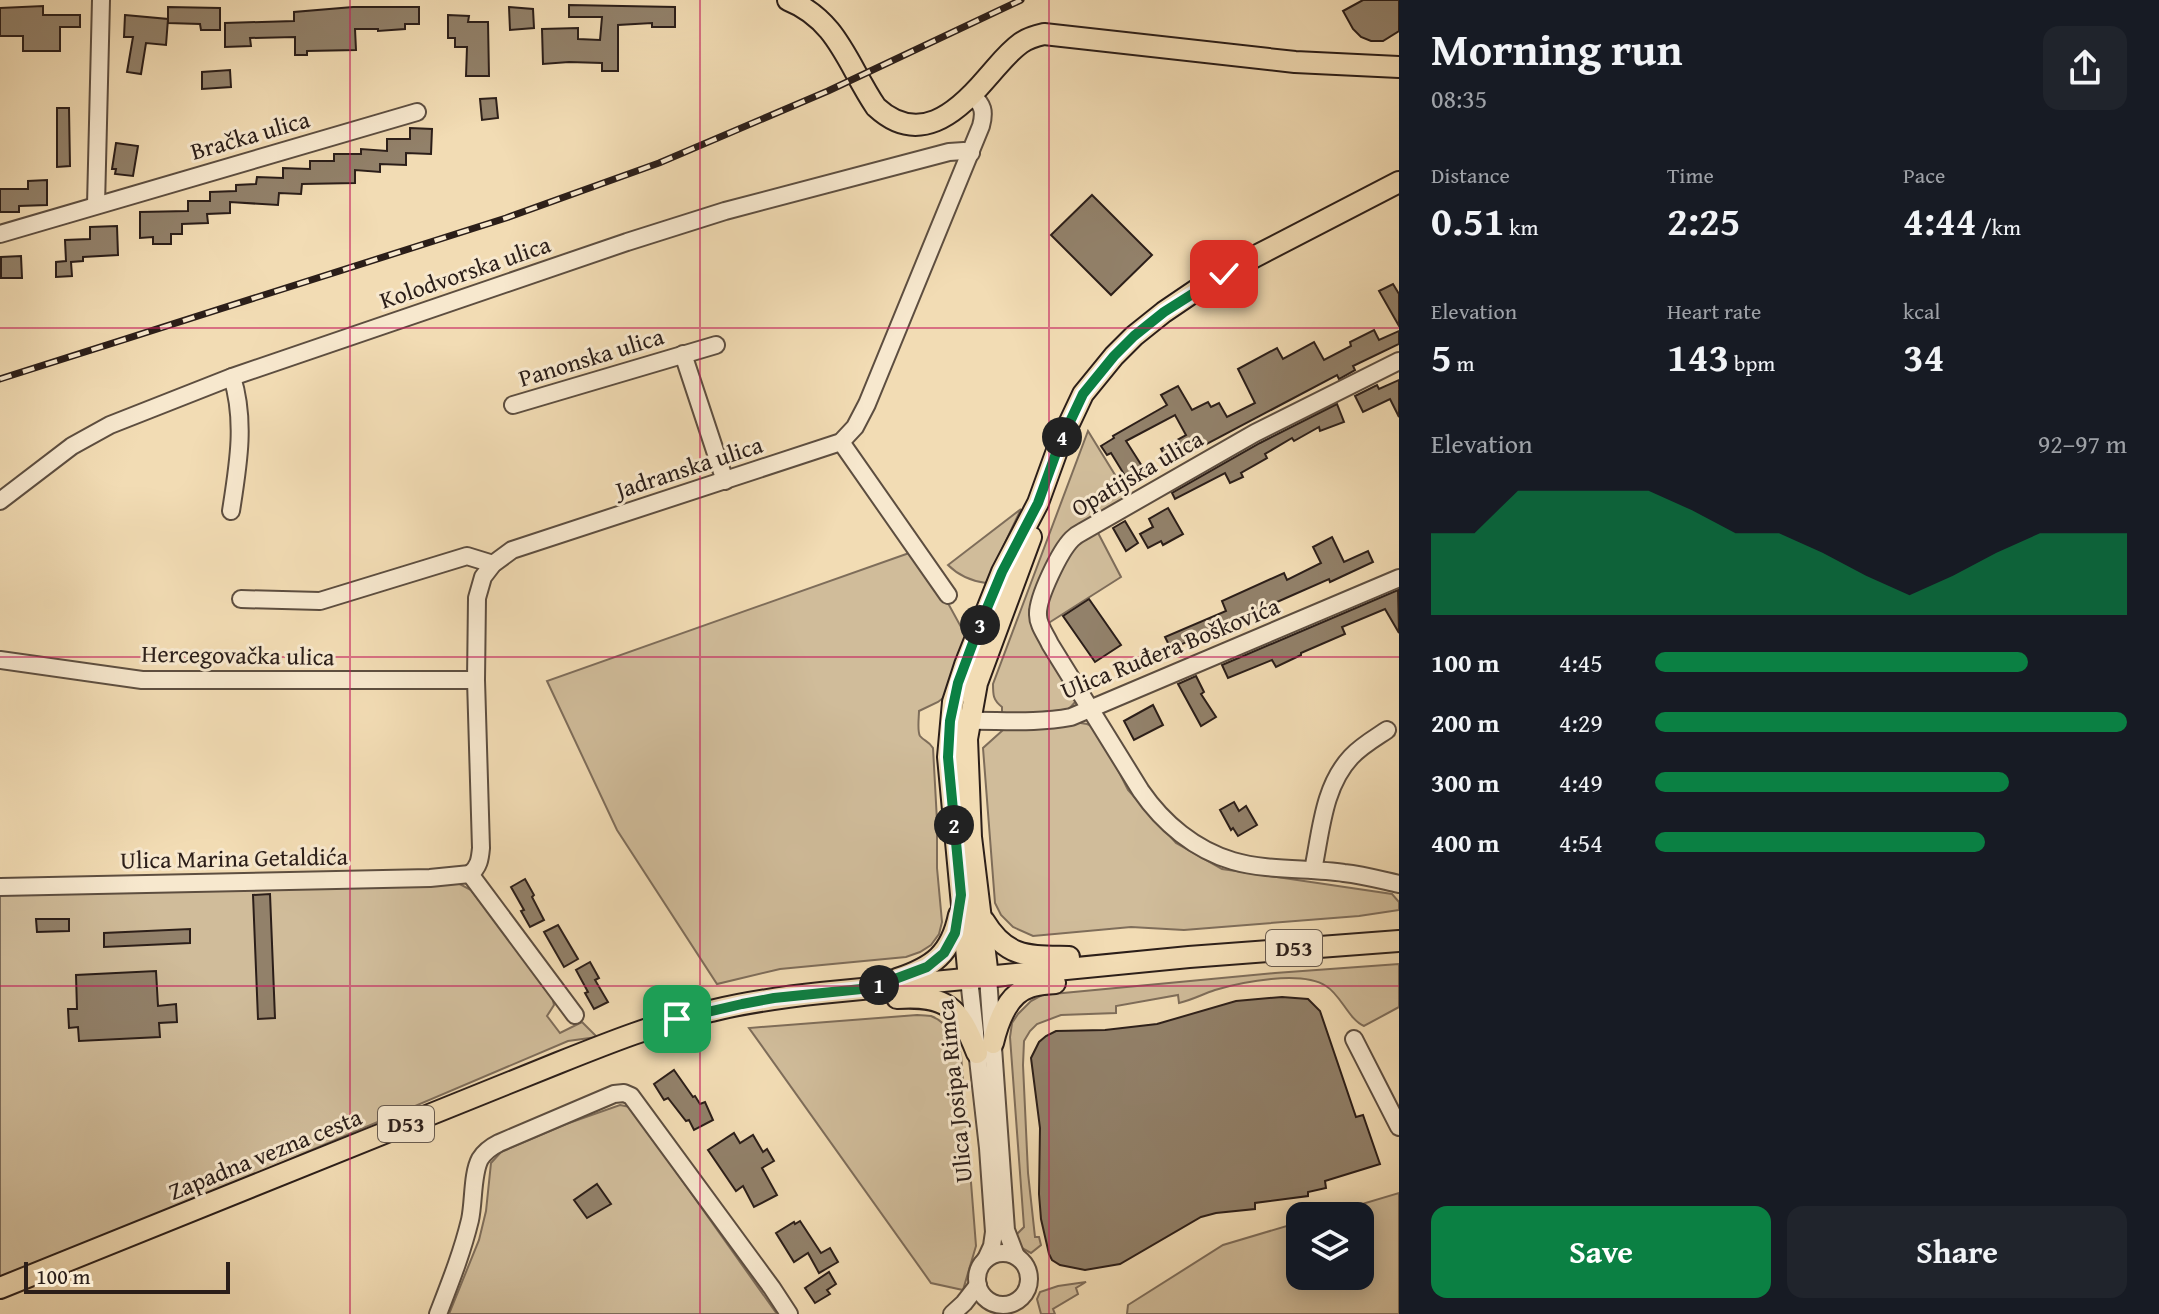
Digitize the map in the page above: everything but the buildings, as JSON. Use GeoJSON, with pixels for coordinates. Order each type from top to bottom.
{"type":"FeatureCollection","features":[{"type":"Feature","properties":{"kind":"main road"},"geometry":{"type":"LineString","coordinates":[[788,0],[810,10],[829,29],[876,107],[897,122],[912,126],[938,121],[972,95],[1018,45],[1044,34],[1282,61],[1399,67]]}},
{"type":"Feature","properties":{"kind":"main road","name":"Ulica Josipa Rimca"},"geometry":{"type":"LineString","coordinates":[[978,978],[961,895],[948,757],[1028,547],[1038,503],[1083,394],[1114,356],[1164,312],[1195,291],[1399,182]]}},
{"type":"Feature","properties":{"kind":"main road","name":"Ulica Josipa Rimca"},"geometry":{"type":"LineString","coordinates":[[1308,231],[1334,224],[1399,196]]}},
{"type":"Feature","properties":{"kind":"main road","name":"Ulica Josipa Rimca"},"geometry":{"type":"LineString","coordinates":[[960,721],[967,758],[971,837],[981,917],[978,978]]}},
{"type":"Feature","properties":{"kind":"main road"},"geometry":{"type":"LineString","coordinates":[[871,988],[927,967],[944,953],[955,933],[961,895]]}},
{"type":"Feature","properties":{"kind":"main road"},"geometry":{"type":"LineString","coordinates":[[821,993],[856,998],[919,997],[938,1001],[954,1012],[985,1048],[1003,1013],[1018,994],[1032,986],[1070,979],[1098,966],[1088,958],[1045,958],[1019,954],[997,940],[981,917]]}},
{"type":"Feature","properties":{"kind":"main road","name":"D53"},"geometry":{"type":"LineString","coordinates":[[978,978],[1399,941]]}},
{"type":"Feature","properties":{"kind":"main road","name":"Zapadna vezna cesta"},"geometry":{"type":"LineString","coordinates":[[0,1288],[619,1039],[677,1019],[774,998],[978,978]]}},
{"type":"Feature","properties":{"kind":"street"},"geometry":{"type":"LineString","coordinates":[[96,205],[101,0]]}},
{"type":"Feature","properties":{"kind":"street"},"geometry":{"type":"LineString","coordinates":[[948,595],[841,442],[855,427],[867,404],[971,153],[984,116],[980,102],[972,95]]}},
{"type":"Feature","properties":{"kind":"street","name":"Bračka ulica"},"geometry":{"type":"LineString","coordinates":[[0,234],[417,112]]}},
{"type":"Feature","properties":{"kind":"street","name":"Kolodvorska ulica"},"geometry":{"type":"LineString","coordinates":[[0,501],[72,446],[97,432],[232,377],[725,211],[949,152],[971,153]]}},
{"type":"Feature","properties":{"kind":"street","name":"Panonska ulica"},"geometry":{"type":"LineString","coordinates":[[513,405],[716,345]]}},
{"type":"Feature","properties":{"kind":"street","name":"Panonska ulica"},"geometry":{"type":"LineString","coordinates":[[683,354],[725,481]]}},
{"type":"Feature","properties":{"kind":"street","name":"Opatijska ulica"},"geometry":{"type":"LineString","coordinates":[[1092,710],[1050,644],[1037,615],[1048,581],[1071,540],[1255,433],[1399,361]]}},
{"type":"Feature","properties":{"kind":"street"},"geometry":{"type":"LineString","coordinates":[[231,511],[241,427],[232,377]]}},
{"type":"Feature","properties":{"kind":"street","name":"Jadranska ulica"},"geometry":{"type":"LineString","coordinates":[[493,564],[512,550],[841,442]]}},
{"type":"Feature","properties":{"kind":"street"},"geometry":{"type":"LineString","coordinates":[[241,599],[320,601],[467,556],[493,564],[483,577],[477,598],[481,848],[480,862],[470,874],[575,1015]]}},
{"type":"Feature","properties":{"kind":"street","name":"Ulica Ruđera Boškovića"},"geometry":{"type":"LineString","coordinates":[[960,721],[1049,721],[1071,717],[1399,578]]}},
{"type":"Feature","properties":{"kind":"street","name":"Hercegovačka ulica"},"geometry":{"type":"LineString","coordinates":[[0,660],[142,680],[476,680]]}},
{"type":"Feature","properties":{"kind":"street"},"geometry":{"type":"LineString","coordinates":[[1092,710],[1152,807],[1171,827],[1213,854],[1235,862],[1347,873],[1399,884]]}},
{"type":"Feature","properties":{"kind":"street"},"geometry":{"type":"LineString","coordinates":[[1313,870],[1332,784],[1352,756],[1387,730]]}},
{"type":"Feature","properties":{"kind":"street","name":"Ulica Marina Getaldića"},"geometry":{"type":"LineString","coordinates":[[0,887],[430,878],[470,874]]}},
{"type":"Feature","properties":{"kind":"street","name":"Ulica Josipa Rimca"},"geometry":{"type":"LineString","coordinates":[[967,1314],[995,1304],[1014,1303],[1027,1288],[1028,1274],[1016,1256],[1006,1230],[978,978]]}},
{"type":"Feature","properties":{"kind":"street"},"geometry":{"type":"LineString","coordinates":[[1354,1039],[1399,1127]]}},
{"type":"Feature","properties":{"kind":"street","name":"Ulica Josipa Rimca"},"geometry":{"type":"LineString","coordinates":[[952,1314],[978,1285],[978,1271],[992,1246],[994,1232],[985,1048]]}},
{"type":"Feature","properties":{"kind":"street"},"geometry":{"type":"LineString","coordinates":[[438,1314],[461,1255],[482,1156],[499,1143],[614,1094],[624,1093],[631,1096],[684,1165],[789,1314]]}},
{"type":"Feature","properties":{"kind":"street"},"geometry":{"type":"LineString","coordinates":[[986,1259],[1001,1253],[1016,1256]]}},
{"type":"Feature","properties":{"kind":"street"},"geometry":{"type":"LineString","coordinates":[[978,1285],[981,1293],[995,1304]]}},
{"type":"Feature","properties":{"kind":"shaded area"},"geometry":{"type":"Polygon","coordinates":[[[1088,431],[1128,496],[1071,530],[1052,560],[1029,610],[1032,627],[1072,685],[1077,700],[1068,710],[1002,715],[1002,707],[994,697],[993,684],[1088,431]]]}},
{"type":"Feature","properties":{"kind":"shaded area"},"geometry":{"type":"Polygon","coordinates":[[[1021,509],[986,583],[966,577],[948,565],[1021,509]]]}},
{"type":"Feature","properties":{"kind":"shaded area"},"geometry":{"type":"Polygon","coordinates":[[[1096,529],[1121,577],[1047,624],[1050,595],[1071,550],[1096,529]]]}},
{"type":"Feature","properties":{"kind":"shaded area"},"geometry":{"type":"Polygon","coordinates":[[[912,552],[949,605],[966,636],[947,695],[919,711],[919,734],[933,748],[942,922],[939,934],[931,945],[906,957],[780,969],[717,984],[617,830],[547,681],[912,552]]]}},
{"type":"Feature","properties":{"kind":"shaded area"},"geometry":{"type":"Polygon","coordinates":[[[1074,722],[1097,728],[1128,790],[1176,843],[1222,869],[1392,894],[1399,902],[1399,910],[1184,930],[1131,927],[1033,936],[1013,927],[995,903],[983,748],[1003,730],[1055,727],[1074,722]]]}},
{"type":"Feature","properties":{"kind":"shaded area"},"geometry":{"type":"Polygon","coordinates":[[[334,881],[456,882],[471,890],[552,996],[554,1005],[547,1016],[560,1033],[582,1022],[597,1037],[568,1041],[121,1231],[0,1277],[0,895],[334,881]]]}},
{"type":"Feature","properties":{"kind":"shaded area"},"geometry":{"type":"Polygon","coordinates":[[[1399,964],[1399,1007],[1364,1026],[1326,986],[1315,981],[1287,978],[1226,987],[1179,1003],[1178,995],[1116,1006],[1116,1013],[1061,1015],[1037,1024],[1024,1041],[1023,1065],[1028,1173],[1035,1237],[1039,1237],[1041,1245],[1031,1253],[1020,1247],[1016,1235],[1024,1227],[1010,1037],[1012,1023],[1031,1001],[1042,995],[1399,964]]]}},
{"type":"Feature","properties":{"kind":"shaded area"},"geometry":{"type":"Polygon","coordinates":[[[931,1016],[942,1023],[954,1038],[961,1055],[976,1246],[963,1290],[931,1283],[749,1028],[931,1016]]]}},
{"type":"Feature","properties":{"kind":"shaded area"},"geometry":{"type":"Polygon","coordinates":[[[620,1105],[630,1107],[777,1314],[449,1314],[479,1240],[486,1211],[491,1163],[501,1152],[620,1105]]]}},
{"type":"Feature","properties":{"kind":"shaded area"},"geometry":{"type":"Polygon","coordinates":[[[1399,1193],[1399,1314],[1127,1314],[1128,1305],[1223,1245],[1286,1226],[1286,1290],[1374,1290],[1374,1202],[1369,1202],[1399,1193]]]}},
{"type":"Feature","properties":{"kind":"shaded area"},"geometry":{"type":"Polygon","coordinates":[[[1086,1282],[1076,1288],[1078,1294],[1053,1309],[1055,1314],[1041,1314],[1037,1299],[1040,1292],[1086,1282]]]}},
{"type":"Feature","properties":{"kind":"railway"},"geometry":{"type":"LineString","coordinates":[[0,379],[506,218],[659,163],[828,91],[1021,0]]}},
{"type":"Feature","properties":{"kind":"route"},"geometry":{"type":"LineString","coordinates":[[677,1019],[774,998],[871,988],[927,967],[944,953],[955,933],[961,895],[948,757],[950,721],[958,683],[977,632],[1002,572],[1038,503],[1059,445],[1083,394],[1134,336],[1164,312],[1224,274]]}}]}
